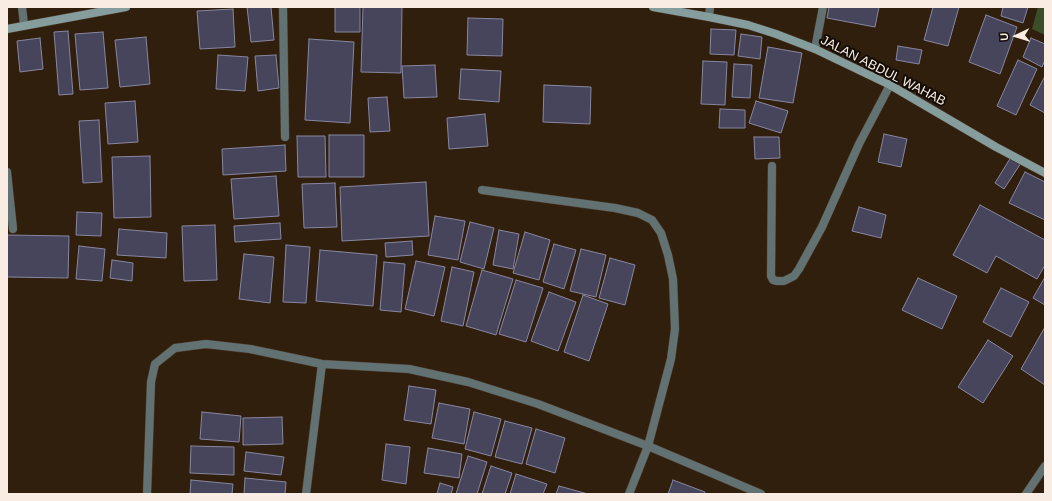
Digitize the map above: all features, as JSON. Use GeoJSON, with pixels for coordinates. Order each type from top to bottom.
{"type":"FeatureCollection","features":[{"type":"Feature","properties":{"kind":"street"},"geometry":{"type":"LineString","coordinates":[[22,7],[24,25]]}},
{"type":"Feature","properties":{"kind":"street"},"geometry":{"type":"LineString","coordinates":[[7,29],[126,7]]}},
{"type":"Feature","properties":{"kind":"street"},"geometry":{"type":"LineString","coordinates":[[284,7],[285,137]]}},
{"type":"Feature","properties":{"kind":"street","name":"JALAN ABDUL WAHAB"},"geometry":{"type":"LineString","coordinates":[[653,7],[709,17],[755,28],[815,49],[890,85],[1045,173]]}},
{"type":"Feature","properties":{"kind":"street"},"geometry":{"type":"LineString","coordinates":[[709,17],[710,7]]}},
{"type":"Feature","properties":{"kind":"street"},"geometry":{"type":"LineString","coordinates":[[815,49],[823,7]]}},
{"type":"Feature","properties":{"kind":"street"},"geometry":{"type":"LineString","coordinates":[[772,166],[771,276],[773,280],[784,281],[794,276],[800,269],[822,228],[859,144],[890,85]]}},
{"type":"Feature","properties":{"kind":"street"},"geometry":{"type":"LineString","coordinates":[[7,172],[14,229]]}},
{"type":"Feature","properties":{"kind":"street"},"geometry":{"type":"LineString","coordinates":[[482,190],[616,208],[638,213],[652,220],[661,233],[668,255],[673,279],[676,329],[671,359],[648,446],[629,494]]}},
{"type":"Feature","properties":{"kind":"street"},"geometry":{"type":"LineString","coordinates":[[147,494],[151,382],[156,364],[176,348],[206,344],[242,348],[322,364],[409,369],[468,382],[538,404],[648,446],[761,494]]}},
{"type":"Feature","properties":{"kind":"street"},"geometry":{"type":"LineString","coordinates":[[309,493],[322,364]]}},
{"type":"Feature","properties":{"kind":"street"},"geometry":{"type":"LineString","coordinates":[[1026,494],[1045,466]]}},
{"type":"Feature","properties":{"kind":"green space"},"geometry":{"type":"Polygon","coordinates":[[[1038,7],[1045,7],[1045,35],[1032,29],[1038,7]]]}},
{"type":"Feature","properties":{"kind":"building"},"geometry":{"type":"Polygon","coordinates":[[[247,7],[271,7],[274,40],[251,42],[247,7]]]}},
{"type":"Feature","properties":{"kind":"building"},"geometry":{"type":"Polygon","coordinates":[[[335,7],[360,7],[360,32],[335,32],[335,7]]]}},
{"type":"Feature","properties":{"kind":"building"},"geometry":{"type":"Polygon","coordinates":[[[363,7],[402,7],[401,73],[361,72],[363,7]]]}},
{"type":"Feature","properties":{"kind":"building"},"geometry":{"type":"Polygon","coordinates":[[[829,7],[879,7],[875,27],[827,18],[829,7]]]}},
{"type":"Feature","properties":{"kind":"building"},"geometry":{"type":"Polygon","coordinates":[[[933,7],[959,7],[948,46],[924,40],[933,7]]]}},
{"type":"Feature","properties":{"kind":"building"},"geometry":{"type":"Polygon","coordinates":[[[1003,7],[1028,7],[1023,23],[1001,16],[1003,7]]]}},
{"type":"Feature","properties":{"kind":"building"},"geometry":{"type":"Polygon","coordinates":[[[233,9],[235,47],[200,49],[197,11],[233,9]]]}},
{"type":"Feature","properties":{"kind":"building"},"geometry":{"type":"Polygon","coordinates":[[[986,15],[1017,27],[1000,74],[969,62],[986,15]]]}},
{"type":"Feature","properties":{"kind":"building"},"geometry":{"type":"Polygon","coordinates":[[[468,18],[503,19],[502,56],[467,55],[468,18]]]}},
{"type":"Feature","properties":{"kind":"building"},"geometry":{"type":"Polygon","coordinates":[[[711,29],[736,30],[734,55],[710,54],[711,29]]]}},
{"type":"Feature","properties":{"kind":"building"},"geometry":{"type":"Polygon","coordinates":[[[68,31],[73,94],[59,95],[54,32],[68,31]]]}},
{"type":"Feature","properties":{"kind":"building"},"geometry":{"type":"Polygon","coordinates":[[[103,32],[108,88],[80,90],[75,34],[103,32]]]}},
{"type":"Feature","properties":{"kind":"building"},"geometry":{"type":"Polygon","coordinates":[[[741,34],[762,37],[760,59],[738,56],[741,34]]]}},
{"type":"Feature","properties":{"kind":"building"},"geometry":{"type":"Polygon","coordinates":[[[146,37],[150,84],[120,87],[115,40],[146,37]]]}},
{"type":"Feature","properties":{"kind":"building"},"geometry":{"type":"Polygon","coordinates":[[[40,38],[43,69],[20,72],[17,41],[40,38]]]}},
{"type":"Feature","properties":{"kind":"building"},"geometry":{"type":"Polygon","coordinates":[[[1031,38],[1045,44],[1045,60],[1042,67],[1023,57],[1031,38]]]}},
{"type":"Feature","properties":{"kind":"building"},"geometry":{"type":"Polygon","coordinates":[[[309,39],[354,42],[350,123],[305,120],[309,39]]]}},
{"type":"Feature","properties":{"kind":"building"},"geometry":{"type":"Polygon","coordinates":[[[898,46],[922,50],[919,64],[896,60],[898,46]]]}},
{"type":"Feature","properties":{"kind":"building"},"geometry":{"type":"Polygon","coordinates":[[[768,47],[802,53],[793,103],[759,98],[768,47]]]}},
{"type":"Feature","properties":{"kind":"building"},"geometry":{"type":"Polygon","coordinates":[[[218,55],[248,57],[245,91],[216,89],[218,55]]]}},
{"type":"Feature","properties":{"kind":"building"},"geometry":{"type":"Polygon","coordinates":[[[276,55],[279,88],[258,91],[255,56],[276,55]]]}},
{"type":"Feature","properties":{"kind":"building"},"geometry":{"type":"Polygon","coordinates":[[[1018,60],[1037,69],[1016,115],[997,106],[1018,60]]]}},
{"type":"Feature","properties":{"kind":"building"},"geometry":{"type":"Polygon","coordinates":[[[703,61],[727,62],[725,105],[701,104],[703,61]]]}},
{"type":"Feature","properties":{"kind":"building"},"geometry":{"type":"Polygon","coordinates":[[[734,64],[752,65],[750,98],[732,97],[734,64]]]}},
{"type":"Feature","properties":{"kind":"building"},"geometry":{"type":"Polygon","coordinates":[[[435,65],[437,97],[404,98],[402,66],[435,65]]]}},
{"type":"Feature","properties":{"kind":"building"},"geometry":{"type":"Polygon","coordinates":[[[461,69],[501,71],[499,102],[459,99],[461,69]]]}},
{"type":"Feature","properties":{"kind":"building"},"geometry":{"type":"Polygon","coordinates":[[[1045,76],[1045,113],[1030,105],[1045,76]]]}},
{"type":"Feature","properties":{"kind":"building"},"geometry":{"type":"Polygon","coordinates":[[[544,85],[591,87],[590,124],[543,122],[544,85]]]}},
{"type":"Feature","properties":{"kind":"building"},"geometry":{"type":"Polygon","coordinates":[[[387,97],[390,131],[370,132],[368,98],[387,97]]]}},
{"type":"Feature","properties":{"kind":"building"},"geometry":{"type":"Polygon","coordinates":[[[135,101],[138,142],[108,144],[105,103],[135,101]]]}},
{"type":"Feature","properties":{"kind":"building"},"geometry":{"type":"Polygon","coordinates":[[[756,101],[788,111],[781,133],[749,123],[756,101]]]}},
{"type":"Feature","properties":{"kind":"building"},"geometry":{"type":"Polygon","coordinates":[[[720,109],[745,110],[745,128],[719,128],[720,109]]]}},
{"type":"Feature","properties":{"kind":"building"},"geometry":{"type":"Polygon","coordinates":[[[485,114],[488,146],[449,149],[447,118],[485,114]]]}},
{"type":"Feature","properties":{"kind":"building"},"geometry":{"type":"Polygon","coordinates":[[[99,120],[102,182],[83,183],[79,121],[99,120]]]}},
{"type":"Feature","properties":{"kind":"building"},"geometry":{"type":"Polygon","coordinates":[[[884,134],[907,139],[901,167],[878,162],[884,134]]]}},
{"type":"Feature","properties":{"kind":"building"},"geometry":{"type":"Polygon","coordinates":[[[329,135],[364,135],[364,177],[329,177],[329,135]]]}},
{"type":"Feature","properties":{"kind":"building"},"geometry":{"type":"Polygon","coordinates":[[[297,136],[325,136],[326,177],[298,177],[297,136]]]}},
{"type":"Feature","properties":{"kind":"building"},"geometry":{"type":"Polygon","coordinates":[[[754,137],[779,137],[780,158],[755,159],[754,137]]]}},
{"type":"Feature","properties":{"kind":"building"},"geometry":{"type":"Polygon","coordinates":[[[285,145],[286,171],[223,175],[222,149],[285,145]]]}},
{"type":"Feature","properties":{"kind":"building"},"geometry":{"type":"Polygon","coordinates":[[[150,156],[151,217],[114,218],[112,157],[150,156]]]}},
{"type":"Feature","properties":{"kind":"building"},"geometry":{"type":"Polygon","coordinates":[[[1011,157],[1021,163],[1004,189],[995,183],[1011,157]]]}},
{"type":"Feature","properties":{"kind":"building"},"geometry":{"type":"Polygon","coordinates":[[[1025,172],[1045,182],[1045,220],[1009,203],[1025,172]]]}},
{"type":"Feature","properties":{"kind":"building"},"geometry":{"type":"Polygon","coordinates":[[[276,176],[279,216],[234,219],[231,179],[276,176]]]}},
{"type":"Feature","properties":{"kind":"building"},"geometry":{"type":"Polygon","coordinates":[[[426,182],[429,236],[342,241],[340,187],[426,182]]]}},
{"type":"Feature","properties":{"kind":"building"},"geometry":{"type":"Polygon","coordinates":[[[335,183],[337,227],[304,228],[302,184],[335,183]]]}},
{"type":"Feature","properties":{"kind":"building"},"geometry":{"type":"Polygon","coordinates":[[[980,205],[1045,240],[1045,265],[1037,279],[996,256],[987,273],[953,255],[980,205]]]}},
{"type":"Feature","properties":{"kind":"building"},"geometry":{"type":"Polygon","coordinates":[[[859,207],[886,215],[881,238],[852,231],[859,207]]]}},
{"type":"Feature","properties":{"kind":"building"},"geometry":{"type":"Polygon","coordinates":[[[77,212],[102,213],[101,236],[76,235],[77,212]]]}},
{"type":"Feature","properties":{"kind":"building"},"geometry":{"type":"Polygon","coordinates":[[[435,216],[465,221],[458,260],[428,255],[435,216]]]}},
{"type":"Feature","properties":{"kind":"building"},"geometry":{"type":"Polygon","coordinates":[[[470,222],[494,228],[484,269],[460,262],[470,222]]]}},
{"type":"Feature","properties":{"kind":"building"},"geometry":{"type":"Polygon","coordinates":[[[280,223],[281,239],[235,242],[234,226],[280,223]]]}},
{"type":"Feature","properties":{"kind":"building"},"geometry":{"type":"Polygon","coordinates":[[[215,225],[217,280],[184,281],[182,226],[215,225]]]}},
{"type":"Feature","properties":{"kind":"building"},"geometry":{"type":"Polygon","coordinates":[[[119,229],[167,233],[166,258],[117,255],[119,229]]]}},
{"type":"Feature","properties":{"kind":"building"},"geometry":{"type":"Polygon","coordinates":[[[499,230],[519,234],[513,269],[493,265],[499,230]]]}},
{"type":"Feature","properties":{"kind":"building"},"geometry":{"type":"Polygon","coordinates":[[[525,232],[550,240],[539,280],[513,273],[525,232]]]}},
{"type":"Feature","properties":{"kind":"building"},"geometry":{"type":"Polygon","coordinates":[[[7,235],[69,236],[68,278],[7,277],[7,235]]]}},
{"type":"Feature","properties":{"kind":"building"},"geometry":{"type":"Polygon","coordinates":[[[412,241],[413,255],[386,257],[385,243],[412,241]]]}},
{"type":"Feature","properties":{"kind":"building"},"geometry":{"type":"Polygon","coordinates":[[[554,244],[576,250],[564,289],[543,282],[554,244]]]}},
{"type":"Feature","properties":{"kind":"building"},"geometry":{"type":"Polygon","coordinates":[[[286,245],[310,247],[306,303],[283,302],[286,245]]]}},
{"type":"Feature","properties":{"kind":"building"},"geometry":{"type":"Polygon","coordinates":[[[79,246],[105,249],[102,281],[76,279],[79,246]]]}},
{"type":"Feature","properties":{"kind":"building"},"geometry":{"type":"Polygon","coordinates":[[[581,249],[606,255],[596,297],[570,291],[581,249]]]}},
{"type":"Feature","properties":{"kind":"building"},"geometry":{"type":"Polygon","coordinates":[[[320,250],[377,255],[373,306],[316,301],[320,250]]]}},
{"type":"Feature","properties":{"kind":"building"},"geometry":{"type":"Polygon","coordinates":[[[244,254],[274,257],[270,303],[239,299],[244,254]]]}},
{"type":"Feature","properties":{"kind":"building"},"geometry":{"type":"Polygon","coordinates":[[[610,258],[635,265],[625,305],[599,298],[610,258]]]}},
{"type":"Feature","properties":{"kind":"building"},"geometry":{"type":"Polygon","coordinates":[[[112,260],[133,263],[132,281],[110,278],[112,260]]]}},
{"type":"Feature","properties":{"kind":"building"},"geometry":{"type":"Polygon","coordinates":[[[416,261],[445,267],[434,316],[405,309],[416,261]]]}},
{"type":"Feature","properties":{"kind":"building"},"geometry":{"type":"Polygon","coordinates":[[[384,262],[405,264],[401,312],[380,310],[384,262]]]}},
{"type":"Feature","properties":{"kind":"building"},"geometry":{"type":"Polygon","coordinates":[[[452,267],[474,272],[463,326],[441,321],[452,267]]]}},
{"type":"Feature","properties":{"kind":"building"},"geometry":{"type":"Polygon","coordinates":[[[482,270],[513,279],[496,335],[466,326],[482,270]]]}},
{"type":"Feature","properties":{"kind":"building"},"geometry":{"type":"Polygon","coordinates":[[[1045,277],[1045,305],[1033,298],[1045,277]]]}},
{"type":"Feature","properties":{"kind":"building"},"geometry":{"type":"Polygon","coordinates":[[[918,278],[957,296],[942,329],[902,310],[918,278]]]}},
{"type":"Feature","properties":{"kind":"building"},"geometry":{"type":"Polygon","coordinates":[[[516,280],[543,288],[526,342],[499,334],[516,280]]]}},
{"type":"Feature","properties":{"kind":"building"},"geometry":{"type":"Polygon","coordinates":[[[1001,288],[1029,302],[1011,337],[983,322],[1001,288]]]}},
{"type":"Feature","properties":{"kind":"building"},"geometry":{"type":"Polygon","coordinates":[[[549,292],[576,302],[558,351],[531,341],[549,292]]]}},
{"type":"Feature","properties":{"kind":"building"},"geometry":{"type":"Polygon","coordinates":[[[583,295],[608,304],[589,361],[564,352],[583,295]]]}},
{"type":"Feature","properties":{"kind":"building"},"geometry":{"type":"Polygon","coordinates":[[[1045,327],[1045,385],[1021,369],[1045,327]]]}},
{"type":"Feature","properties":{"kind":"building"},"geometry":{"type":"Polygon","coordinates":[[[988,340],[1013,356],[983,403],[958,387],[988,340]]]}},
{"type":"Feature","properties":{"kind":"building"},"geometry":{"type":"Polygon","coordinates":[[[409,386],[436,390],[431,424],[404,420],[409,386]]]}},
{"type":"Feature","properties":{"kind":"building"},"geometry":{"type":"Polygon","coordinates":[[[439,403],[470,409],[464,444],[432,438],[439,403]]]}},
{"type":"Feature","properties":{"kind":"building"},"geometry":{"type":"Polygon","coordinates":[[[202,412],[241,416],[239,442],[200,439],[202,412]]]}},
{"type":"Feature","properties":{"kind":"building"},"geometry":{"type":"Polygon","coordinates":[[[474,412],[501,419],[491,456],[465,449],[474,412]]]}},
{"type":"Feature","properties":{"kind":"building"},"geometry":{"type":"Polygon","coordinates":[[[282,417],[283,444],[243,445],[243,418],[282,417]]]}},
{"type":"Feature","properties":{"kind":"building"},"geometry":{"type":"Polygon","coordinates":[[[505,421],[532,428],[522,464],[495,457],[505,421]]]}},
{"type":"Feature","properties":{"kind":"building"},"geometry":{"type":"Polygon","coordinates":[[[536,429],[565,438],[555,473],[526,464],[536,429]]]}},
{"type":"Feature","properties":{"kind":"building"},"geometry":{"type":"Polygon","coordinates":[[[386,444],[410,447],[406,484],[382,480],[386,444]]]}},
{"type":"Feature","properties":{"kind":"building"},"geometry":{"type":"Polygon","coordinates":[[[191,446],[234,447],[234,475],[190,473],[191,446]]]}},
{"type":"Feature","properties":{"kind":"building"},"geometry":{"type":"Polygon","coordinates":[[[428,448],[462,454],[459,478],[424,473],[428,448]]]}},
{"type":"Feature","properties":{"kind":"building"},"geometry":{"type":"Polygon","coordinates":[[[246,452],[284,457],[281,475],[244,471],[246,452]]]}},
{"type":"Feature","properties":{"kind":"building"},"geometry":{"type":"Polygon","coordinates":[[[468,456],[487,462],[477,494],[456,494],[468,456]]]}},
{"type":"Feature","properties":{"kind":"building"},"geometry":{"type":"Polygon","coordinates":[[[491,466],[512,473],[505,494],[482,494],[491,466]]]}},
{"type":"Feature","properties":{"kind":"building"},"geometry":{"type":"Polygon","coordinates":[[[516,474],[547,484],[543,494],[510,494],[516,474]]]}},
{"type":"Feature","properties":{"kind":"building"},"geometry":{"type":"Polygon","coordinates":[[[245,478],[286,482],[285,494],[244,494],[245,478]]]}},
{"type":"Feature","properties":{"kind":"building"},"geometry":{"type":"Polygon","coordinates":[[[191,480],[233,484],[232,494],[190,494],[191,480]]]}},
{"type":"Feature","properties":{"kind":"building"},"geometry":{"type":"Polygon","coordinates":[[[673,480],[705,492],[704,494],[668,494],[673,480]]]}},
{"type":"Feature","properties":{"kind":"building"},"geometry":{"type":"Polygon","coordinates":[[[440,483],[453,487],[451,494],[437,494],[440,483]]]}},
{"type":"Feature","properties":{"kind":"building"},"geometry":{"type":"Polygon","coordinates":[[[559,486],[588,494],[556,494],[559,486]]]}}]}
